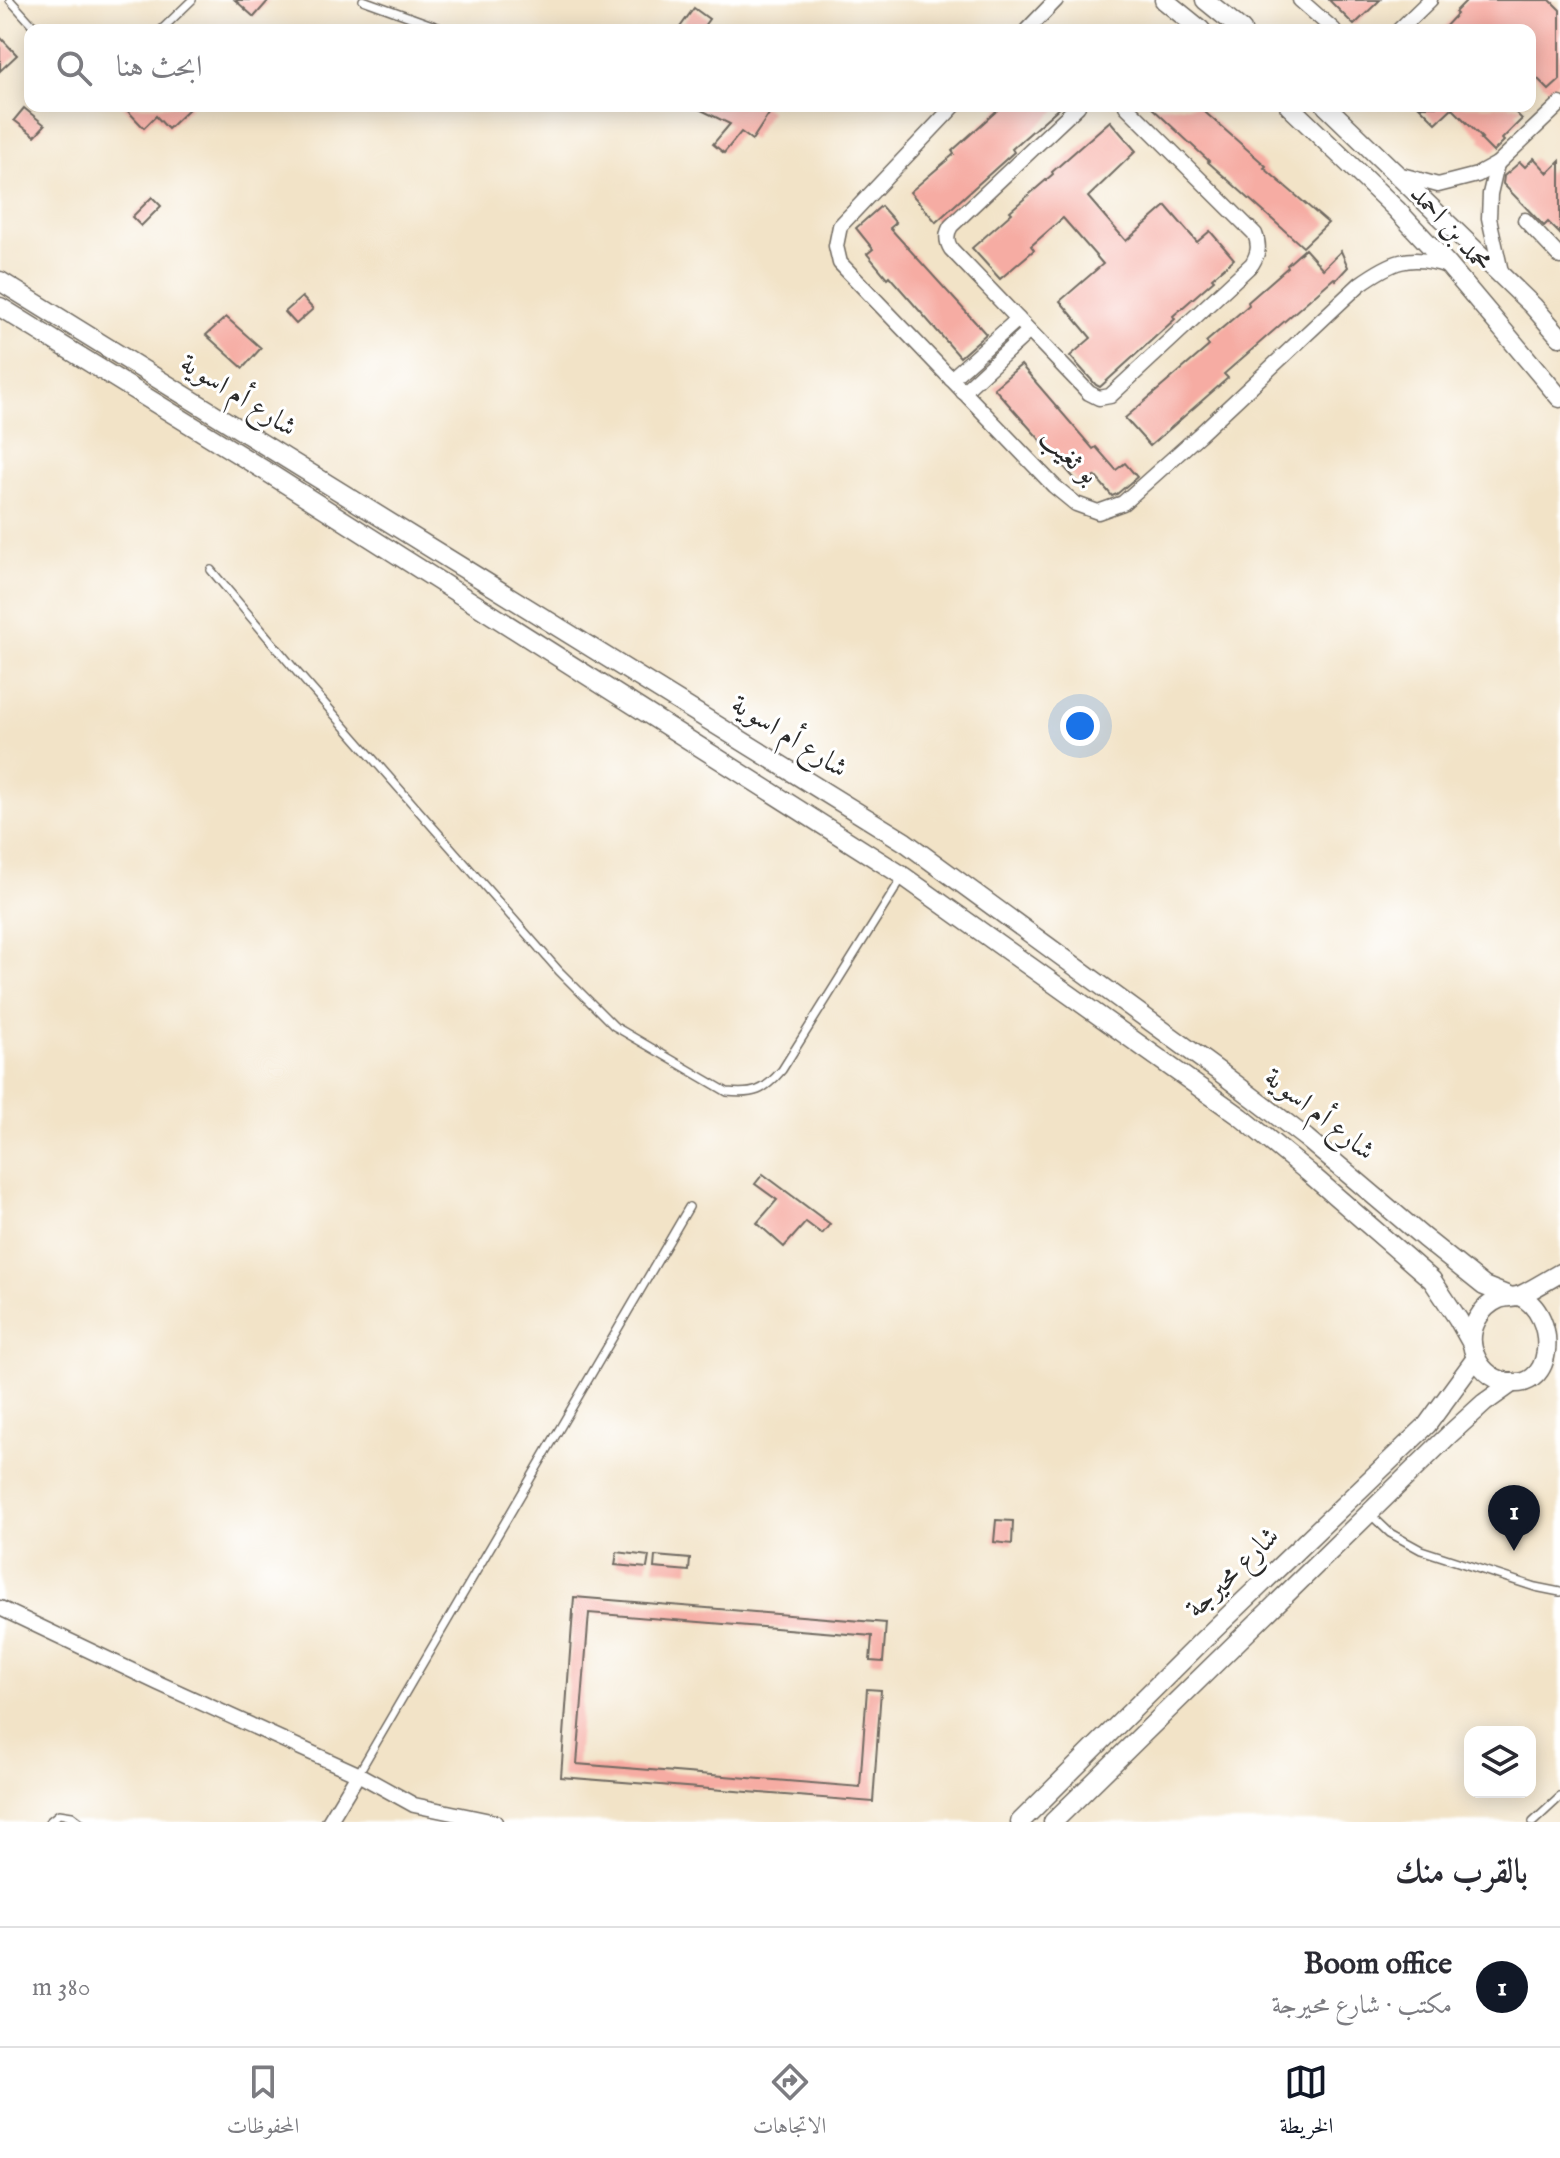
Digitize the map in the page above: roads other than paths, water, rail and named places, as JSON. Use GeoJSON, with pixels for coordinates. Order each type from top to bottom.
{"type":"FeatureCollection","features":[{"type":"Feature","properties":{"kind":"street"},"geometry":{"type":"LineString","coordinates":[[1033,24],[1056,0]]}},
{"type":"Feature","properties":{"kind":"street"},"geometry":{"type":"LineString","coordinates":[[1164,0],[1194,24]]}},
{"type":"Feature","properties":{"kind":"street"},"geometry":{"type":"LineString","coordinates":[[1205,0],[1235,24]]}},
{"type":"Feature","properties":{"kind":"street"},"geometry":{"type":"LineString","coordinates":[[1300,0],[1327,24]]}},
{"type":"Feature","properties":{"kind":"street"},"geometry":{"type":"LineString","coordinates":[[1405,24],[1430,0]]}},
{"type":"Feature","properties":{"kind":"street"},"geometry":{"type":"LineString","coordinates":[[1397,174],[1438,185],[1477,175],[1497,164],[1560,104]]}},
{"type":"Feature","properties":{"kind":"street","name":"بو ثغيب"},"geometry":{"type":"LineString","coordinates":[[948,112],[840,226],[836,246],[840,263],[1054,486],[1076,504],[1098,512],[1123,503],[1372,275],[1384,267],[1408,260],[1431,260],[1449,266]]}},
{"type":"Feature","properties":{"kind":"street"},"geometry":{"type":"LineString","coordinates":[[1072,112],[948,231],[948,243],[1089,393],[1099,398],[1110,396],[1252,264],[1258,242],[1255,234],[1132,112]]}},
{"type":"Feature","properties":{"kind":"street","name":"محمد بن احمد"},"geometry":{"type":"LineString","coordinates":[[1295,112],[1396,209],[1449,266],[1560,398]]}},
{"type":"Feature","properties":{"kind":"street","name":"محمد بن احمد"},"geometry":{"type":"LineString","coordinates":[[1332,112],[1502,276],[1560,337]]}},
{"type":"Feature","properties":{"kind":"street"},"geometry":{"type":"LineString","coordinates":[[1497,164],[1490,194],[1489,218],[1502,276]]}},
{"type":"Feature","properties":{"kind":"street"},"geometry":{"type":"LineString","coordinates":[[1525,220],[1560,257]]}},
{"type":"Feature","properties":{"kind":"street","name":"شارع أم اسوية"},"geometry":{"type":"LineString","coordinates":[[0,281],[905,842],[1233,1082],[1306,1138],[1484,1286],[1514,1296]]}},
{"type":"Feature","properties":{"kind":"street","name":"شارع أم اسوية"},"geometry":{"type":"LineString","coordinates":[[0,307],[264,470],[903,876],[1241,1117],[1308,1172],[1432,1280],[1458,1319],[1474,1351]]}},
{"type":"Feature","properties":{"kind":"street"},"geometry":{"type":"LineString","coordinates":[[951,379],[1018,319]]}},
{"type":"Feature","properties":{"kind":"street"},"geometry":{"type":"LineString","coordinates":[[963,392],[1029,331]]}},
{"type":"Feature","properties":{"kind":"street"},"geometry":{"type":"LineString","coordinates":[[1514,1296],[1531,1299],[1542,1306],[1558,1325],[1559,1340],[1550,1366],[1527,1382],[1512,1383],[1497,1379],[1485,1370],[1474,1351],[1473,1328],[1478,1316],[1497,1300],[1514,1296],[1560,1273]]}},
{"type":"Feature","properties":{"kind":"street","name":"شارع محيرجة"},"geometry":{"type":"LineString","coordinates":[[1020,1822],[1201,1642],[1427,1425],[1474,1351]]}},
{"type":"Feature","properties":{"kind":"street","name":"شارع محيرجة"},"geometry":{"type":"LineString","coordinates":[[1053,1822],[1473,1413],[1512,1383]]}},
{"type":"Feature","properties":{"kind":"street"},"geometry":{"type":"LineString","coordinates":[[0,1608],[358,1774],[414,1805],[495,1822]]}},
{"type":"Feature","properties":{"kind":"street"},"geometry":{"type":"LineString","coordinates":[[329,1822],[358,1774]]}},
{"type":"Feature","properties":{"kind":"lane"},"geometry":{"type":"LineString","coordinates":[[10,0],[32,24]]}},
{"type":"Feature","properties":{"kind":"lane"},"geometry":{"type":"LineString","coordinates":[[167,24],[192,0]]}},
{"type":"Feature","properties":{"kind":"lane"},"geometry":{"type":"LineString","coordinates":[[363,0],[429,24]]}},
{"type":"Feature","properties":{"kind":"lane"},"geometry":{"type":"LineString","coordinates":[[211,570],[559,971],[614,1026],[727,1092],[745,1094],[762,1089],[782,1070],[903,876]]}},
{"type":"Feature","properties":{"kind":"lane"},"geometry":{"type":"LineString","coordinates":[[358,1774],[689,1207]]}},
{"type":"Feature","properties":{"kind":"lane"},"geometry":{"type":"LineString","coordinates":[[1370,1513],[1390,1533],[1421,1550],[1535,1587],[1560,1592]]}},
{"type":"Feature","properties":{"kind":"lane"},"geometry":{"type":"LineString","coordinates":[[1533,1822],[1560,1797]]}},
{"type":"Feature","properties":{"kind":"lane"},"geometry":{"type":"LineString","coordinates":[[49,1822],[59,1814],[72,1816],[80,1822]]}},
{"type":"Feature","properties":{"kind":"place","name":"Boom office"},"geometry":{"type":"Point","coordinates":[1514,1551]}}]}
